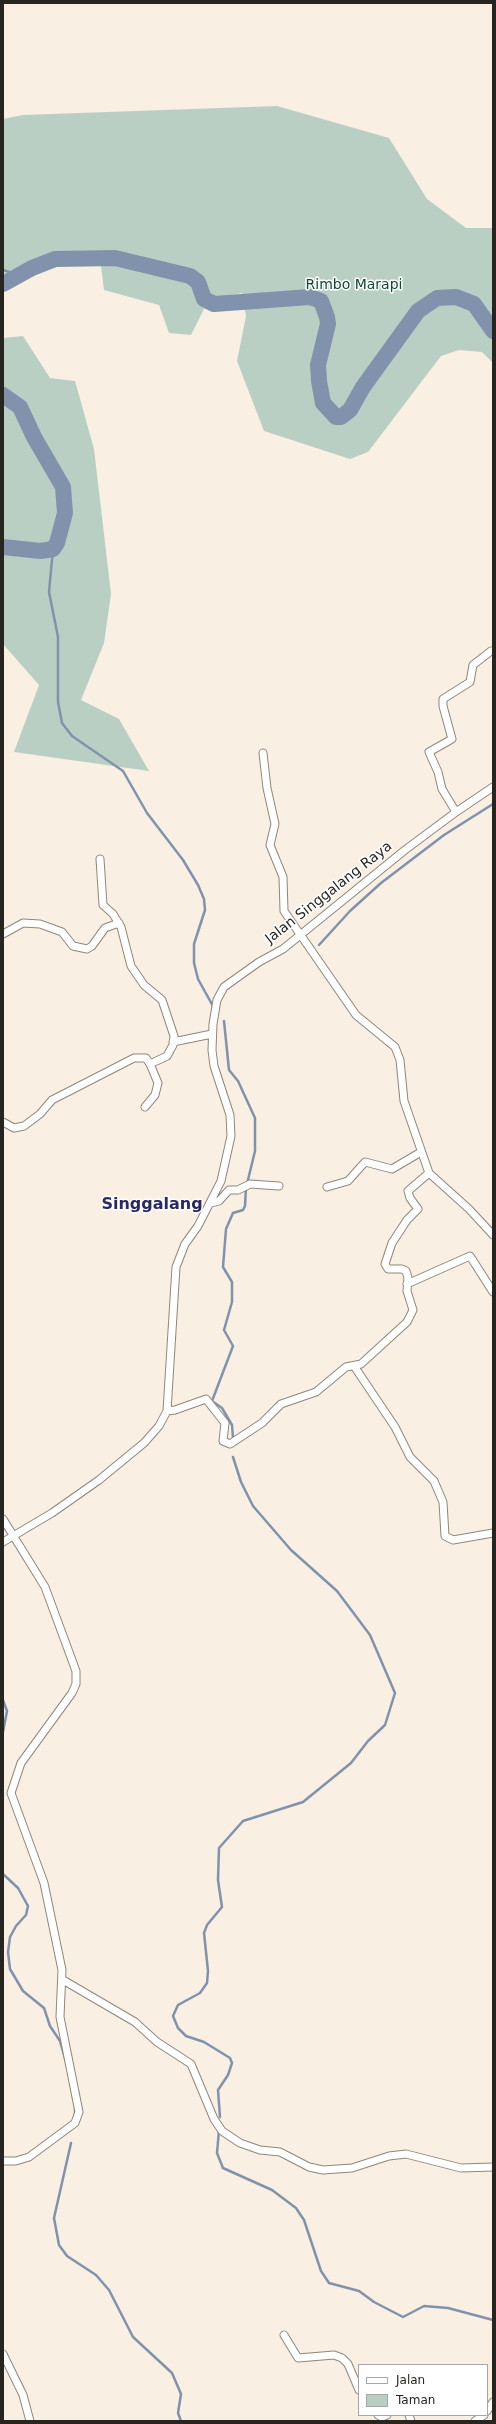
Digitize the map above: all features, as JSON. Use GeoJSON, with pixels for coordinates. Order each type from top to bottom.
{"type":"FeatureCollection","features":[{"type":"Feature","properties":{"kind":"street"},"geometry":{"type":"LineString","coordinates":[[456,812],[442,789],[438,772],[428,752],[452,739],[443,706],[443,699],[470,682],[473,665],[491,651]]}},
{"type":"Feature","properties":{"kind":"street"},"geometry":{"type":"LineString","coordinates":[[263,753],[267,788],[275,824],[270,845],[283,877],[283,908],[356,1015],[395,1047],[400,1060],[403,1096],[429,1173],[469,1209],[493,1235]]}},
{"type":"Feature","properties":{"kind":"street","name":"Jalan Singgalang Raya"},"geometry":{"type":"LineString","coordinates":[[3,1542],[52,1513],[110,1471],[144,1443],[159,1426],[167,1410],[176,1267],[185,1244],[210,1203],[227,1162],[231,1136],[230,1115],[214,1066],[212,1034],[217,1000],[224,987],[229,981],[301,936],[456,812],[493,788]]}},
{"type":"Feature","properties":{"kind":"street"},"geometry":{"type":"LineString","coordinates":[[100,859],[103,905],[110,910],[119,923],[131,966],[144,985],[162,1000],[173,1042],[167,1056],[150,1064]]}},
{"type":"Feature","properties":{"kind":"street"},"geometry":{"type":"LineString","coordinates":[[3,934],[23,923],[40,924],[62,932],[73,946],[86,949],[92,946],[105,928],[119,923]]}},
{"type":"Feature","properties":{"kind":"street"},"geometry":{"type":"LineString","coordinates":[[173,1042],[212,1034]]}},
{"type":"Feature","properties":{"kind":"street"},"geometry":{"type":"LineString","coordinates":[[3,1122],[14,1128],[24,1126],[40,1114],[52,1100],[134,1058],[146,1058],[158,1083],[155,1095],[145,1108]]}},
{"type":"Feature","properties":{"kind":"street"},"geometry":{"type":"LineString","coordinates":[[327,1187],[349,1180],[365,1162],[392,1169],[421,1152]]}},
{"type":"Feature","properties":{"kind":"street"},"geometry":{"type":"LineString","coordinates":[[167,1410],[175,1410],[206,1400],[225,1423],[223,1441],[230,1444],[262,1423],[281,1404],[316,1392],[346,1367],[361,1364],[409,1318],[413,1308],[407,1291],[408,1284],[406,1272],[402,1269],[388,1269],[385,1264],[392,1243],[407,1220],[418,1209],[410,1198],[408,1190],[429,1173]]}},
{"type":"Feature","properties":{"kind":"street"},"geometry":{"type":"LineString","coordinates":[[210,1203],[219,1202],[229,1190],[238,1190],[247,1185],[279,1186]]}},
{"type":"Feature","properties":{"kind":"street"},"geometry":{"type":"LineString","coordinates":[[408,1284],[470,1256],[493,1292]]}},
{"type":"Feature","properties":{"kind":"street"},"geometry":{"type":"LineString","coordinates":[[354,1366],[395,1428],[410,1458],[434,1481],[443,1502],[445,1536],[453,1540],[493,1533]]}},
{"type":"Feature","properties":{"kind":"street"},"geometry":{"type":"LineString","coordinates":[[3,1519],[45,1588],[76,1671],[76,1684],[72,1693],[21,1763],[11,1793],[42,1877],[63,1980],[60,2017],[79,2112],[75,2123],[29,2156],[16,2161],[3,2161]]}},
{"type":"Feature","properties":{"kind":"street"},"geometry":{"type":"LineString","coordinates":[[63,1980],[135,2022],[157,2042],[190,2064],[214,2119],[222,2131],[240,2143],[260,2150],[280,2152],[309,2167],[323,2170],[352,2168],[389,2156],[406,2154],[461,2168],[493,2167]]}},
{"type":"Feature","properties":{"kind":"street"},"geometry":{"type":"LineString","coordinates":[[284,2335],[298,2358],[334,2355],[342,2358],[348,2364],[358,2388]]}},
{"type":"Feature","properties":{"kind":"street"},"geometry":{"type":"LineString","coordinates":[[3,2354],[23,2395],[30,2421]]}},
{"type":"Feature","properties":{"kind":"green space","name":"Rimbo Marapi"},"geometry":{"type":"Polygon","coordinates":[[[277,106],[389,138],[427,199],[466,228],[493,228],[493,363],[482,352],[459,350],[441,356],[368,452],[350,459],[264,431],[237,361],[246,316],[242,293],[209,299],[191,335],[169,333],[159,305],[104,290],[101,266],[49,253],[3,274],[3,119],[23,115],[277,106]]]}},
{"type":"Feature","properties":{"kind":"green space"},"geometry":{"type":"Polygon","coordinates":[[[23,336],[50,378],[75,381],[94,449],[111,594],[104,643],[81,700],[119,719],[149,771],[14,752],[39,685],[3,644],[3,338],[23,336]]]}},
{"type":"Feature","properties":{"kind":"waterway"},"geometry":{"type":"LineString","coordinates":[[3,284],[32,268],[55,259],[115,258],[190,276],[198,282],[204,299],[214,304],[310,297],[321,301],[328,324],[318,365],[319,381],[323,403],[336,417],[341,417],[350,410],[363,387],[418,311],[437,298],[456,297],[474,304],[493,331]]}},
{"type":"Feature","properties":{"kind":"waterway"},"geometry":{"type":"LineString","coordinates":[[3,270],[19,275]]}},
{"type":"Feature","properties":{"kind":"waterway"},"geometry":{"type":"LineString","coordinates":[[3,395],[20,407],[34,437],[63,487],[65,513],[57,543],[53,549],[41,551],[3,547]]}},
{"type":"Feature","properties":{"kind":"waterway"},"geometry":{"type":"LineString","coordinates":[[53,549],[49,592],[58,637],[58,702],[62,723],[72,736],[123,771],[147,813],[183,860],[198,885],[204,899],[205,910],[194,944],[194,963],[198,979],[214,1008]]}},
{"type":"Feature","properties":{"kind":"waterway"},"geometry":{"type":"LineString","coordinates":[[319,945],[350,911],[381,883],[444,835],[493,804]]}},
{"type":"Feature","properties":{"kind":"waterway"},"geometry":{"type":"LineString","coordinates":[[224,1021],[229,1070],[238,1081],[255,1118],[255,1151],[247,1184]]}},
{"type":"Feature","properties":{"kind":"waterway"},"geometry":{"type":"LineString","coordinates":[[233,1438],[232,1425],[222,1408],[212,1401],[233,1346],[224,1330],[232,1302],[232,1282],[223,1267],[226,1229],[233,1213],[243,1210],[245,1206],[246,1188]]}},
{"type":"Feature","properties":{"kind":"waterway"},"geometry":{"type":"LineString","coordinates":[[220,2117],[218,2090],[228,2075],[232,2063],[230,2058],[204,2042],[186,2036],[178,2028],[173,2016],[178,2005],[200,1993],[207,1983],[208,1971],[204,1933],[207,1925],[222,1907],[218,1880],[219,1848],[243,1821],[303,1802],[351,1763],[368,1741],[385,1725],[395,1693],[370,1635],[337,1591],[291,1550],[253,1506],[241,1482],[233,1457]]}},
{"type":"Feature","properties":{"kind":"waterway"},"geometry":{"type":"LineString","coordinates":[[3,1700],[7,1711],[3,1732]]}},
{"type":"Feature","properties":{"kind":"waterway"},"geometry":{"type":"LineString","coordinates":[[3,1874],[18,1888],[28,1906],[26,1915],[16,1926],[10,1937],[8,1952],[10,1969],[23,1991],[44,2008],[50,2026],[60,2041],[66,2062]]}},
{"type":"Feature","properties":{"kind":"waterway"},"geometry":{"type":"LineString","coordinates":[[75,2105],[75,2116]]}},
{"type":"Feature","properties":{"kind":"waterway"},"geometry":{"type":"LineString","coordinates":[[219,2130],[217,2153],[223,2168],[272,2190],[296,2208],[304,2220],[321,2271],[329,2283],[359,2291],[374,2302],[403,2317],[424,2306],[448,2308],[493,2320]]}},
{"type":"Feature","properties":{"kind":"waterway"},"geometry":{"type":"LineString","coordinates":[[71,2143],[54,2218],[59,2245],[67,2256],[96,2275],[109,2290],[133,2337],[172,2373],[181,2394],[178,2413],[181,2421]]}},
{"type":"Feature","properties":{"kind":"district","name":"Singgalang"},"geometry":{"type":"Point","coordinates":[152,1205]}}]}
